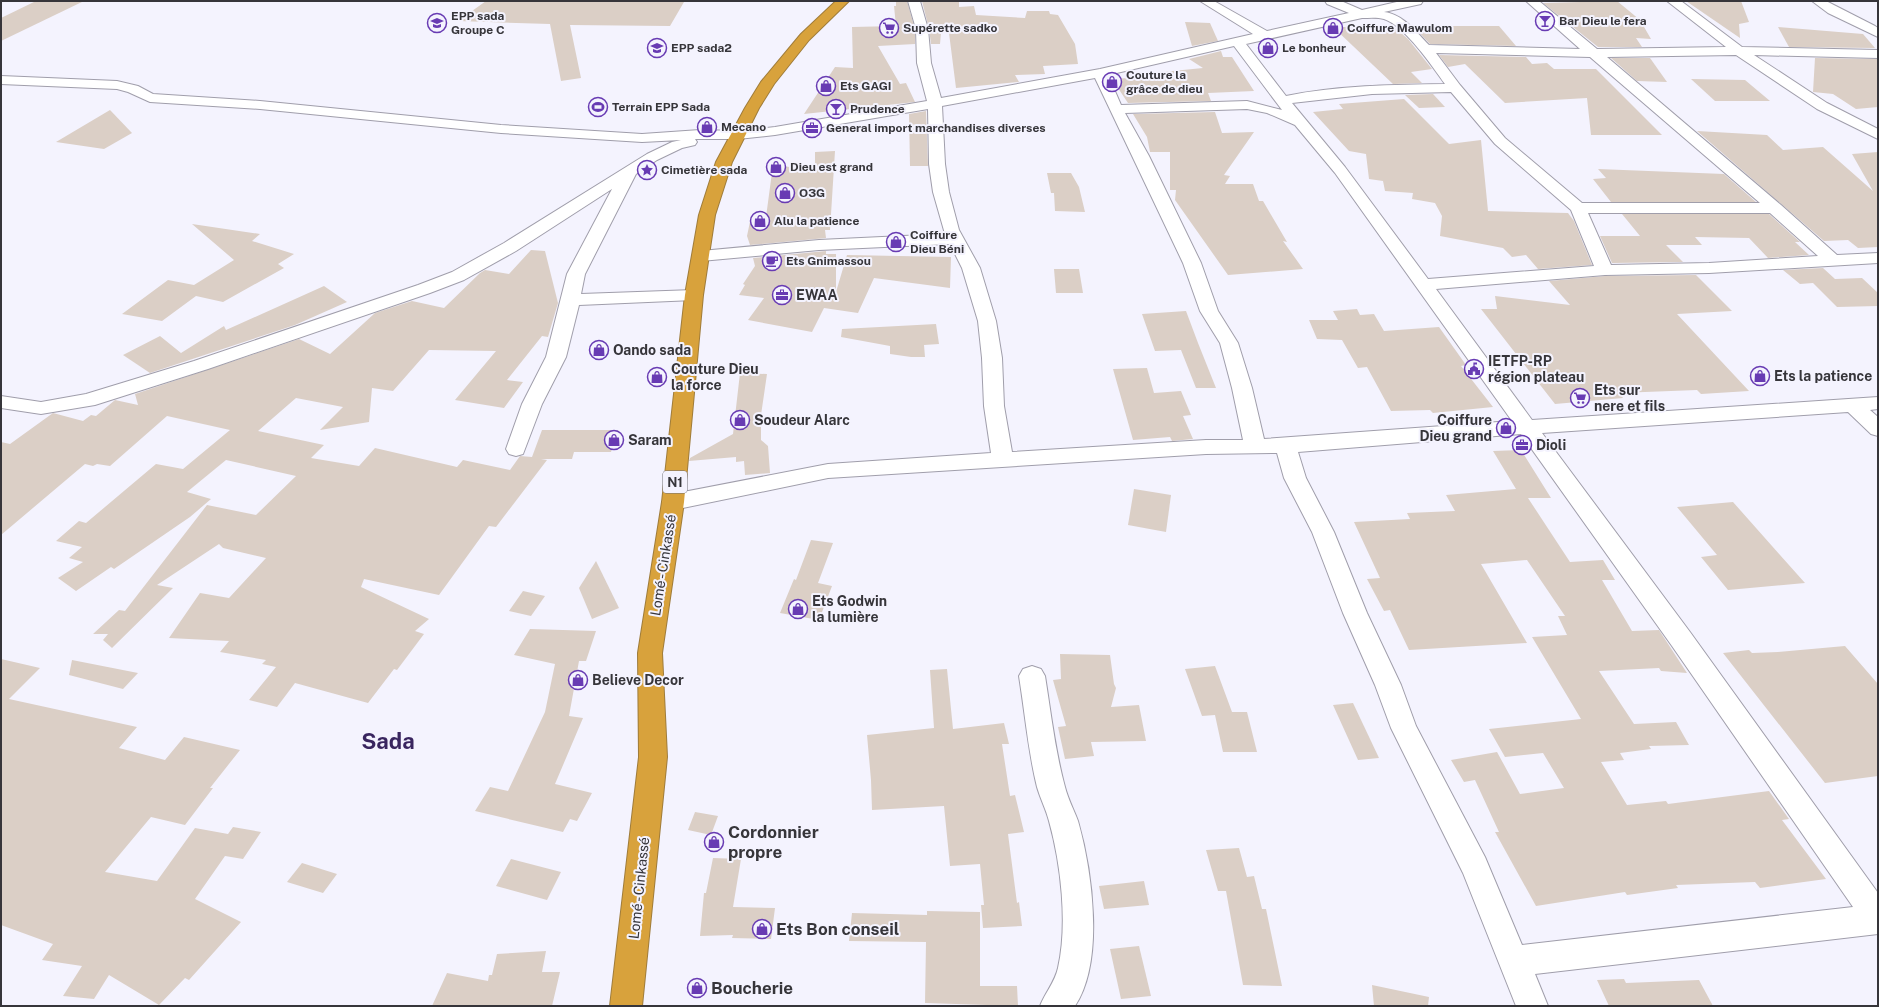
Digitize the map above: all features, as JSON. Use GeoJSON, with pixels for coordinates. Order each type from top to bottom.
{"type":"FeatureCollection","features":[{"type":"Feature","properties":{"kind":"highway","name":"Lomé - Cinkassé"},"geometry":{"type":"LineString","coordinates":[[626,1006],[653,757],[650,653],[673,502],[694,295],[706,215],[724,162],[731,134],[768,82],[805,37],[843,1]]}},
{"type":"Feature","properties":{"kind":"street"},"geometry":{"type":"LineString","coordinates":[[914,1],[922,29],[924,63],[936,103],[937,164],[941,192],[951,230],[971,268],[987,321],[992,358],[994,406],[1003,460]]}},
{"type":"Feature","properties":{"kind":"street"},"geometry":{"type":"LineString","coordinates":[[1206,1],[1248,27],[1265,35]]}},
{"type":"Feature","properties":{"kind":"street"},"geometry":{"type":"LineString","coordinates":[[1331,1],[1362,14],[1387,16],[1403,26],[1426,49],[1500,141],[1578,208],[1605,270]]}},
{"type":"Feature","properties":{"kind":"street"},"geometry":{"type":"LineString","coordinates":[[1,80],[117,85],[132,89],[150,98],[260,106],[501,129],[642,138],[775,132],[1100,73],[1417,1]]}},
{"type":"Feature","properties":{"kind":"street"},"geometry":{"type":"LineString","coordinates":[[1532,1],[1548,17],[1595,53],[1775,208],[1833,261]]}},
{"type":"Feature","properties":{"kind":"street"},"geometry":{"type":"LineString","coordinates":[[1673,1],[1739,51],[1822,106],[1878,135]]}},
{"type":"Feature","properties":{"kind":"street"},"geometry":{"type":"LineString","coordinates":[[1818,1],[1825,7],[1851,18],[1878,33]]}},
{"type":"Feature","properties":{"kind":"street"},"geometry":{"type":"LineString","coordinates":[[1237,41],[1283,101],[1340,170],[1681,638],[1878,918],[1515,960]]}},
{"type":"Feature","properties":{"kind":"street"},"geometry":{"type":"LineString","coordinates":[[1426,49],[1595,53],[1739,51],[1878,54]]}},
{"type":"Feature","properties":{"kind":"street"},"geometry":{"type":"LineString","coordinates":[[1100,73],[1116,109],[1141,156],[1192,263],[1209,311],[1229,343],[1242,388],[1255,447]]}},
{"type":"Feature","properties":{"kind":"street"},"geometry":{"type":"LineString","coordinates":[[1283,101],[1301,97],[1372,90],[1456,88]]}},
{"type":"Feature","properties":{"kind":"street"},"geometry":{"type":"LineString","coordinates":[[1116,109],[1247,105],[1271,110],[1300,122]]}},
{"type":"Feature","properties":{"kind":"street"},"geometry":{"type":"LineString","coordinates":[[1,402],[41,408],[88,400],[201,365],[424,289],[458,276],[510,247],[630,169],[677,146],[731,134]]}},
{"type":"Feature","properties":{"kind":"street"},"geometry":{"type":"LineString","coordinates":[[516,449],[532,404],[556,357],[571,300],[576,274],[630,169]]}},
{"type":"Feature","properties":{"kind":"street"},"geometry":{"type":"LineString","coordinates":[[1578,208],[1775,208]]}},
{"type":"Feature","properties":{"kind":"street"},"geometry":{"type":"LineString","coordinates":[[701,256],[819,246],[955,239]]}},
{"type":"Feature","properties":{"kind":"street"},"geometry":{"type":"LineString","coordinates":[[1423,285],[1605,270],[1709,268],[1878,258]]}},
{"type":"Feature","properties":{"kind":"street"},"geometry":{"type":"LineString","coordinates":[[571,300],[694,295]]}},
{"type":"Feature","properties":{"kind":"street"},"geometry":{"type":"LineString","coordinates":[[673,502],[828,471],[1206,447],[1286,446],[1527,426],[1878,403]]}},
{"type":"Feature","properties":{"kind":"street"},"geometry":{"type":"LineString","coordinates":[[1852,404],[1878,429]]}},
{"type":"Feature","properties":{"kind":"street"},"geometry":{"type":"LineString","coordinates":[[1286,446],[1295,478],[1323,532],[1355,613],[1388,685],[1404,728],[1475,867],[1515,960],[1532,1006]]}},
{"type":"Feature","properties":{"kind":"street"},"geometry":{"type":"LineString","coordinates":[[1032,676],[1051,788],[1065,826],[1075,882],[1078,945],[1072,982],[1056,1006]]}},
{"type":"Feature","properties":{"kind":"building"},"geometry":{"type":"Polygon","coordinates":[[[36,1],[84,1],[1,41],[1,18],[36,1]]]}},
{"type":"Feature","properties":{"kind":"building"},"geometry":{"type":"Polygon","coordinates":[[[486,1],[684,2],[670,26],[570,25],[581,78],[561,81],[550,24],[458,21],[486,1]]]}},
{"type":"Feature","properties":{"kind":"building"},"geometry":{"type":"Polygon","coordinates":[[[896,1],[907,1],[915,29],[915,44],[878,46],[900,84],[906,83],[915,102],[804,114],[835,67],[853,68],[852,27],[896,26],[894,6],[896,6],[896,1]]]}},
{"type":"Feature","properties":{"kind":"building"},"geometry":{"type":"Polygon","coordinates":[[[922,1],[959,1],[959,7],[974,6],[976,15],[1025,18],[1027,11],[1049,11],[1050,14],[1058,15],[1075,44],[1078,64],[1043,66],[1045,74],[1015,75],[1019,82],[956,88],[949,33],[941,33],[940,44],[931,44],[922,1]]]}},
{"type":"Feature","properties":{"kind":"building"},"geometry":{"type":"Polygon","coordinates":[[[1617,1],[1640,20],[1651,39],[1636,38],[1642,47],[1598,47],[1543,3],[1617,1]]]}},
{"type":"Feature","properties":{"kind":"building"},"geometry":{"type":"Polygon","coordinates":[[[1686,1],[1741,1],[1749,22],[1739,24],[1740,38],[1686,1]]]}},
{"type":"Feature","properties":{"kind":"building"},"geometry":{"type":"Polygon","coordinates":[[[1185,22],[1210,23],[1218,41],[1192,46],[1185,22]]]}},
{"type":"Feature","properties":{"kind":"building"},"geometry":{"type":"Polygon","coordinates":[[[1413,26],[1499,26],[1516,46],[1430,44],[1413,26]]]}},
{"type":"Feature","properties":{"kind":"building"},"geometry":{"type":"Polygon","coordinates":[[[1333,27],[1394,27],[1408,39],[1432,69],[1411,72],[1422,83],[1393,84],[1333,27]]]}},
{"type":"Feature","properties":{"kind":"building"},"geometry":{"type":"Polygon","coordinates":[[[1778,27],[1863,34],[1875,48],[1789,47],[1778,27]]]}},
{"type":"Feature","properties":{"kind":"building"},"geometry":{"type":"Polygon","coordinates":[[[1221,51],[1223,57],[1232,57],[1254,91],[1208,93],[1211,101],[1128,103],[1112,79],[1145,77],[1142,74],[1203,68],[1189,59],[1221,51]]]}},
{"type":"Feature","properties":{"kind":"building"},"geometry":{"type":"Polygon","coordinates":[[[1439,55],[1526,57],[1532,64],[1547,63],[1554,69],[1596,69],[1662,135],[1591,135],[1587,98],[1505,103],[1465,64],[1448,67],[1439,55]]]}},
{"type":"Feature","properties":{"kind":"building"},"geometry":{"type":"Polygon","coordinates":[[[1611,58],[1650,58],[1667,82],[1637,81],[1611,58]]]}},
{"type":"Feature","properties":{"kind":"building"},"geometry":{"type":"Polygon","coordinates":[[[1815,58],[1878,59],[1878,107],[1856,109],[1833,94],[1813,92],[1815,58]]]}},
{"type":"Feature","properties":{"kind":"building"},"geometry":{"type":"Polygon","coordinates":[[[1691,79],[1745,80],[1770,101],[1715,101],[1691,79]]]}},
{"type":"Feature","properties":{"kind":"building"},"geometry":{"type":"Polygon","coordinates":[[[1433,94],[1445,107],[1419,108],[1405,95],[1433,94]]]}},
{"type":"Feature","properties":{"kind":"building"},"geometry":{"type":"Polygon","coordinates":[[[1404,99],[1449,144],[1481,140],[1488,211],[1568,213],[1574,221],[1592,265],[1538,269],[1526,255],[1512,257],[1503,248],[1440,236],[1442,216],[1435,203],[1412,199],[1413,193],[1385,191],[1383,181],[1369,179],[1366,154],[1349,151],[1313,112],[1343,109],[1339,104],[1404,99]]]}},
{"type":"Feature","properties":{"kind":"building"},"geometry":{"type":"Polygon","coordinates":[[[110,110],[132,133],[104,149],[56,142],[110,110]]]}},
{"type":"Feature","properties":{"kind":"building"},"geometry":{"type":"Polygon","coordinates":[[[926,111],[928,166],[910,166],[909,114],[926,111]]]}},
{"type":"Feature","properties":{"kind":"building"},"geometry":{"type":"Polygon","coordinates":[[[1215,112],[1222,133],[1254,132],[1224,175],[1230,176],[1225,184],[1253,184],[1259,201],[1263,201],[1287,242],[1283,241],[1303,269],[1228,275],[1175,200],[1176,190],[1170,190],[1170,152],[1150,152],[1147,137],[1133,114],[1215,112]]]}},
{"type":"Feature","properties":{"kind":"building"},"geometry":{"type":"Polygon","coordinates":[[[1697,131],[1767,135],[1783,150],[1823,147],[1873,191],[1852,154],[1878,152],[1878,247],[1858,248],[1848,240],[1824,241],[1697,131]]]}},
{"type":"Feature","properties":{"kind":"building"},"geometry":{"type":"Polygon","coordinates":[[[835,151],[830,230],[825,230],[826,238],[750,245],[747,236],[751,217],[766,217],[773,165],[815,170],[815,152],[835,151]]]}},
{"type":"Feature","properties":{"kind":"building"},"geometry":{"type":"Polygon","coordinates":[[[1598,169],[1724,174],[1756,202],[1611,202],[1593,179],[1606,178],[1598,169]]]}},
{"type":"Feature","properties":{"kind":"building"},"geometry":{"type":"Polygon","coordinates":[[[1047,173],[1071,173],[1079,187],[1085,212],[1055,211],[1054,193],[1051,193],[1047,173]]]}},
{"type":"Feature","properties":{"kind":"building"},"geometry":{"type":"Polygon","coordinates":[[[1622,214],[1769,214],[1800,242],[1795,242],[1809,255],[1768,258],[1749,238],[1695,237],[1702,245],[1666,245],[1683,262],[1612,263],[1600,236],[1640,236],[1622,214]]]}},
{"type":"Feature","properties":{"kind":"building"},"geometry":{"type":"Polygon","coordinates":[[[192,224],[260,234],[252,241],[294,254],[278,264],[284,268],[223,302],[196,296],[162,321],[122,314],[168,280],[194,285],[234,260],[192,224]]]}},
{"type":"Feature","properties":{"kind":"building"},"geometry":{"type":"Polygon","coordinates":[[[531,250],[545,251],[558,303],[548,337],[542,336],[507,380],[523,382],[504,408],[455,400],[496,351],[429,350],[393,391],[372,388],[369,422],[320,430],[343,407],[296,398],[258,431],[324,445],[311,458],[359,466],[375,448],[457,467],[463,460],[510,470],[520,456],[532,457],[542,430],[618,430],[611,452],[574,452],[572,459],[541,459],[547,460],[496,527],[489,526],[439,595],[364,579],[361,587],[429,619],[415,631],[424,634],[397,670],[394,669],[368,703],[295,683],[277,707],[249,700],[276,667],[262,664],[266,660],[220,652],[229,641],[169,638],[200,593],[229,598],[266,558],[223,548],[219,544],[157,585],[173,588],[112,648],[103,640],[108,634],[93,634],[119,610],[125,611],[207,505],[256,515],[296,476],[226,460],[187,492],[211,499],[190,517],[114,569],[111,567],[76,591],[58,578],[83,562],[69,558],[82,547],[56,541],[79,521],[86,523],[156,464],[183,469],[230,430],[167,416],[110,466],[97,464],[93,466],[85,464],[1,535],[1,442],[10,444],[53,413],[83,421],[91,415],[96,416],[115,400],[138,405],[135,394],[299,339],[330,354],[375,313],[412,301],[444,308],[480,273],[485,270],[509,274],[531,250]]]}},
{"type":"Feature","properties":{"kind":"building"},"geometry":{"type":"Polygon","coordinates":[[[826,251],[826,254],[836,254],[836,292],[847,255],[951,257],[950,288],[874,278],[858,313],[824,308],[812,332],[748,320],[764,298],[739,295],[745,285],[743,284],[755,266],[753,258],[826,251]]]}},
{"type":"Feature","properties":{"kind":"building"},"geometry":{"type":"Polygon","coordinates":[[[1823,268],[1835,279],[1862,278],[1878,293],[1878,306],[1837,307],[1813,283],[1800,284],[1783,270],[1823,268]]]}},
{"type":"Feature","properties":{"kind":"building"},"geometry":{"type":"Polygon","coordinates":[[[1054,269],[1079,269],[1083,293],[1056,293],[1054,269]]]}},
{"type":"Feature","properties":{"kind":"building"},"geometry":{"type":"Polygon","coordinates":[[[1696,275],[1732,311],[1677,314],[1749,391],[1701,394],[1697,390],[1619,393],[1623,398],[1555,404],[1481,309],[1497,309],[1495,296],[1570,305],[1549,281],[1605,276],[1696,275]]]}},
{"type":"Feature","properties":{"kind":"building"},"geometry":{"type":"Polygon","coordinates":[[[324,286],[347,302],[295,325],[150,373],[123,355],[160,336],[181,353],[224,326],[226,330],[324,286]]]}},
{"type":"Feature","properties":{"kind":"building"},"geometry":{"type":"Polygon","coordinates":[[[1357,309],[1360,315],[1374,314],[1384,331],[1439,327],[1466,365],[1461,366],[1493,407],[1433,413],[1430,410],[1391,411],[1367,367],[1358,368],[1342,340],[1317,339],[1309,320],[1338,320],[1333,311],[1357,309]]]}},
{"type":"Feature","properties":{"kind":"building"},"geometry":{"type":"Polygon","coordinates":[[[1186,311],[1216,388],[1196,388],[1181,350],[1155,351],[1142,314],[1186,311]]]}},
{"type":"Feature","properties":{"kind":"building"},"geometry":{"type":"Polygon","coordinates":[[[936,324],[939,344],[924,345],[925,357],[890,354],[890,346],[841,337],[842,329],[936,324]]]}},
{"type":"Feature","properties":{"kind":"building"},"geometry":{"type":"Polygon","coordinates":[[[1147,368],[1154,393],[1181,391],[1191,415],[1183,416],[1193,439],[1172,441],[1170,437],[1133,440],[1113,369],[1147,368]]]}},
{"type":"Feature","properties":{"kind":"building"},"geometry":{"type":"Polygon","coordinates":[[[740,373],[767,374],[761,415],[761,440],[768,446],[770,473],[745,475],[744,461],[736,462],[736,457],[689,461],[690,458],[733,434],[740,373]]]}},
{"type":"Feature","properties":{"kind":"building"},"geometry":{"type":"Polygon","coordinates":[[[1521,450],[1551,498],[1528,498],[1570,562],[1603,560],[1615,580],[1602,580],[1632,631],[1659,630],[1687,673],[1661,671],[1659,668],[1599,671],[1634,724],[1676,722],[1689,745],[1649,746],[1651,749],[1620,753],[1624,760],[1601,762],[1627,805],[1666,801],[1668,804],[1769,791],[1789,819],[1782,820],[1826,879],[1760,888],[1755,882],[1676,885],[1678,888],[1627,895],[1625,892],[1536,906],[1495,832],[1499,832],[1475,780],[1464,782],[1451,760],[1497,752],[1520,794],[1564,788],[1543,753],[1505,757],[1489,729],[1581,719],[1532,637],[1567,635],[1558,616],[1565,616],[1527,560],[1481,564],[1527,643],[1409,650],[1390,610],[1384,611],[1367,579],[1380,578],[1354,522],[1410,519],[1407,513],[1455,511],[1446,495],[1516,489],[1493,451],[1521,450]]]}},
{"type":"Feature","properties":{"kind":"building"},"geometry":{"type":"Polygon","coordinates":[[[1134,489],[1171,495],[1166,532],[1128,525],[1134,489]]]}},
{"type":"Feature","properties":{"kind":"building"},"geometry":{"type":"Polygon","coordinates":[[[1733,502],[1805,583],[1728,590],[1701,557],[1717,555],[1677,507],[1733,502]]]}},
{"type":"Feature","properties":{"kind":"building"},"geometry":{"type":"Polygon","coordinates":[[[811,540],[833,543],[818,583],[832,586],[819,620],[780,613],[794,579],[796,580],[811,540]]]}},
{"type":"Feature","properties":{"kind":"building"},"geometry":{"type":"Polygon","coordinates":[[[596,561],[619,608],[592,619],[579,588],[596,561]]]}},
{"type":"Feature","properties":{"kind":"building"},"geometry":{"type":"Polygon","coordinates":[[[523,591],[545,596],[531,616],[509,611],[523,591]]]}},
{"type":"Feature","properties":{"kind":"building"},"geometry":{"type":"Polygon","coordinates":[[[530,629],[596,631],[586,661],[579,661],[569,716],[583,718],[555,784],[592,793],[577,821],[570,819],[563,832],[475,811],[490,787],[508,791],[545,712],[555,664],[514,655],[530,629]]]}},
{"type":"Feature","properties":{"kind":"building"},"geometry":{"type":"Polygon","coordinates":[[[1845,646],[1878,684],[1878,776],[1825,783],[1723,653],[1749,650],[1752,653],[1778,652],[1845,646]]]}},
{"type":"Feature","properties":{"kind":"building"},"geometry":{"type":"Polygon","coordinates":[[[1060,654],[1110,655],[1114,684],[1116,688],[1111,707],[1139,705],[1146,741],[1091,742],[1094,756],[1065,759],[1058,727],[1066,726],[1053,680],[1061,679],[1060,654]]]}},
{"type":"Feature","properties":{"kind":"building"},"geometry":{"type":"Polygon","coordinates":[[[1,659],[40,668],[9,699],[137,727],[119,748],[165,760],[184,737],[240,750],[210,788],[213,788],[185,825],[151,817],[105,872],[157,881],[195,828],[228,834],[233,827],[261,832],[243,859],[225,856],[195,899],[241,922],[189,980],[185,978],[159,1005],[109,975],[94,999],[63,996],[82,966],[42,960],[53,944],[1,925],[1,659]]]}},
{"type":"Feature","properties":{"kind":"building"},"geometry":{"type":"Polygon","coordinates":[[[72,660],[138,673],[123,689],[69,675],[72,660]]]}},
{"type":"Feature","properties":{"kind":"building"},"geometry":{"type":"Polygon","coordinates":[[[1215,666],[1232,712],[1247,712],[1257,752],[1223,752],[1215,715],[1202,716],[1185,669],[1215,666]]]}},
{"type":"Feature","properties":{"kind":"building"},"geometry":{"type":"Polygon","coordinates":[[[947,669],[953,729],[1004,723],[1009,744],[1002,744],[1010,796],[1015,795],[1024,832],[1008,834],[1017,903],[1019,902],[1022,926],[983,928],[981,905],[984,905],[980,864],[950,866],[944,806],[872,810],[867,735],[934,728],[930,670],[947,669]]]}},
{"type":"Feature","properties":{"kind":"building"},"geometry":{"type":"Polygon","coordinates":[[[1353,703],[1379,758],[1358,760],[1333,705],[1353,703]]]}},
{"type":"Feature","properties":{"kind":"building"},"geometry":{"type":"Polygon","coordinates":[[[695,812],[718,816],[711,835],[688,830],[695,812]]]}},
{"type":"Feature","properties":{"kind":"building"},"geometry":{"type":"Polygon","coordinates":[[[1239,848],[1247,877],[1254,876],[1262,909],[1266,909],[1282,986],[1243,985],[1226,891],[1218,891],[1206,850],[1239,848]]]}},
{"type":"Feature","properties":{"kind":"building"},"geometry":{"type":"Polygon","coordinates":[[[713,858],[741,859],[733,907],[775,908],[771,939],[732,938],[733,935],[700,936],[704,893],[706,893],[713,858]]]}},
{"type":"Feature","properties":{"kind":"building"},"geometry":{"type":"Polygon","coordinates":[[[511,859],[561,872],[547,900],[496,886],[511,859]]]}},
{"type":"Feature","properties":{"kind":"building"},"geometry":{"type":"Polygon","coordinates":[[[302,863],[337,874],[323,893],[287,882],[302,863]]]}},
{"type":"Feature","properties":{"kind":"building"},"geometry":{"type":"Polygon","coordinates":[[[1144,881],[1149,905],[1104,909],[1099,886],[1144,881]]]}},
{"type":"Feature","properties":{"kind":"building"},"geometry":{"type":"Polygon","coordinates":[[[927,911],[980,912],[980,986],[1017,986],[1018,1006],[925,1003],[926,942],[849,941],[852,913],[927,915],[927,911]]]}},
{"type":"Feature","properties":{"kind":"building"},"geometry":{"type":"Polygon","coordinates":[[[1139,946],[1151,996],[1121,999],[1110,949],[1139,946]]]}},
{"type":"Feature","properties":{"kind":"building"},"geometry":{"type":"Polygon","coordinates":[[[546,951],[542,972],[560,972],[552,1006],[432,1006],[447,973],[488,981],[489,975],[492,975],[497,954],[546,951]]]}},
{"type":"Feature","properties":{"kind":"building"},"geometry":{"type":"Polygon","coordinates":[[[1624,979],[1626,983],[1699,980],[1713,1006],[1609,1006],[1597,980],[1624,979]]]}},
{"type":"Feature","properties":{"kind":"building"},"geometry":{"type":"Polygon","coordinates":[[[1372,985],[1429,997],[1428,1006],[1374,1006],[1372,985]]]}},
{"type":"Feature","properties":{"kind":"place","name":"Bar Dieu le fera"},"geometry":{"type":"Point","coordinates":[1545,21]}},
{"type":"Feature","properties":{"kind":"place","name":"EPP sada Groupe C"},"geometry":{"type":"Point","coordinates":[437,23]}},
{"type":"Feature","properties":{"kind":"place","name":"Supérette sadko"},"geometry":{"type":"Point","coordinates":[889,28]}},
{"type":"Feature","properties":{"kind":"place","name":"Coiffure Mawulom"},"geometry":{"type":"Point","coordinates":[1333,28]}},
{"type":"Feature","properties":{"kind":"place","name":"EPP sada2"},"geometry":{"type":"Point","coordinates":[657,48]}},
{"type":"Feature","properties":{"kind":"place","name":"Le bonheur"},"geometry":{"type":"Point","coordinates":[1268,48]}},
{"type":"Feature","properties":{"kind":"place","name":"Couture la grâce de dieu"},"geometry":{"type":"Point","coordinates":[1112,82]}},
{"type":"Feature","properties":{"kind":"place","name":"Ets GAGI"},"geometry":{"type":"Point","coordinates":[826,86]}},
{"type":"Feature","properties":{"kind":"place","name":"Terrain EPP Sada"},"geometry":{"type":"Point","coordinates":[598,107]}},
{"type":"Feature","properties":{"kind":"place","name":"Prudence"},"geometry":{"type":"Point","coordinates":[836,109]}},
{"type":"Feature","properties":{"kind":"place","name":"Mecano"},"geometry":{"type":"Point","coordinates":[707,127]}},
{"type":"Feature","properties":{"kind":"place","name":"General import marchandises diverses"},"geometry":{"type":"Point","coordinates":[812,128]}},
{"type":"Feature","properties":{"kind":"place","name":"Dieu est grand"},"geometry":{"type":"Point","coordinates":[776,167]}},
{"type":"Feature","properties":{"kind":"place","name":"Cimetière sada"},"geometry":{"type":"Point","coordinates":[647,170]}},
{"type":"Feature","properties":{"kind":"place","name":"O3G"},"geometry":{"type":"Point","coordinates":[785,193]}},
{"type":"Feature","properties":{"kind":"place","name":"Alu la patience"},"geometry":{"type":"Point","coordinates":[760,221]}},
{"type":"Feature","properties":{"kind":"place","name":"Coiffure Dieu Béni"},"geometry":{"type":"Point","coordinates":[896,242]}},
{"type":"Feature","properties":{"kind":"place","name":"Ets Gnimassou"},"geometry":{"type":"Point","coordinates":[772,261]}},
{"type":"Feature","properties":{"kind":"place","name":"EWAA"},"geometry":{"type":"Point","coordinates":[782,295]}},
{"type":"Feature","properties":{"kind":"place","name":"Oando sada"},"geometry":{"type":"Point","coordinates":[599,350]}},
{"type":"Feature","properties":{"kind":"place","name":"IETFP-RP région plateau"},"geometry":{"type":"Point","coordinates":[1474,369]}},
{"type":"Feature","properties":{"kind":"place","name":"Ets la patience"},"geometry":{"type":"Point","coordinates":[1760,376]}},
{"type":"Feature","properties":{"kind":"place","name":"Couture Dieu la force"},"geometry":{"type":"Point","coordinates":[657,377]}},
{"type":"Feature","properties":{"kind":"place","name":"Ets sur nere et fils"},"geometry":{"type":"Point","coordinates":[1580,398]}},
{"type":"Feature","properties":{"kind":"place","name":"Soudeur Alarc"},"geometry":{"type":"Point","coordinates":[740,420]}},
{"type":"Feature","properties":{"kind":"place","name":"Coiffure Dieu grand"},"geometry":{"type":"Point","coordinates":[1506,428]}},
{"type":"Feature","properties":{"kind":"place","name":"Saram"},"geometry":{"type":"Point","coordinates":[614,440]}},
{"type":"Feature","properties":{"kind":"place","name":"Dioli"},"geometry":{"type":"Point","coordinates":[1522,445]}},
{"type":"Feature","properties":{"kind":"place","name":"Ets Godwin la lumière"},"geometry":{"type":"Point","coordinates":[798,609]}},
{"type":"Feature","properties":{"kind":"place","name":"Believe Decor"},"geometry":{"type":"Point","coordinates":[578,680]}},
{"type":"Feature","properties":{"kind":"place","name":"Cordonnier propre"},"geometry":{"type":"Point","coordinates":[714,842]}},
{"type":"Feature","properties":{"kind":"place","name":"Ets Bon conseil"},"geometry":{"type":"Point","coordinates":[762,929]}},
{"type":"Feature","properties":{"kind":"place","name":"Boucherie"},"geometry":{"type":"Point","coordinates":[697,988]}},
{"type":"Feature","properties":{"kind":"district","name":"Sada"},"geometry":{"type":"Point","coordinates":[388,741]}}]}
